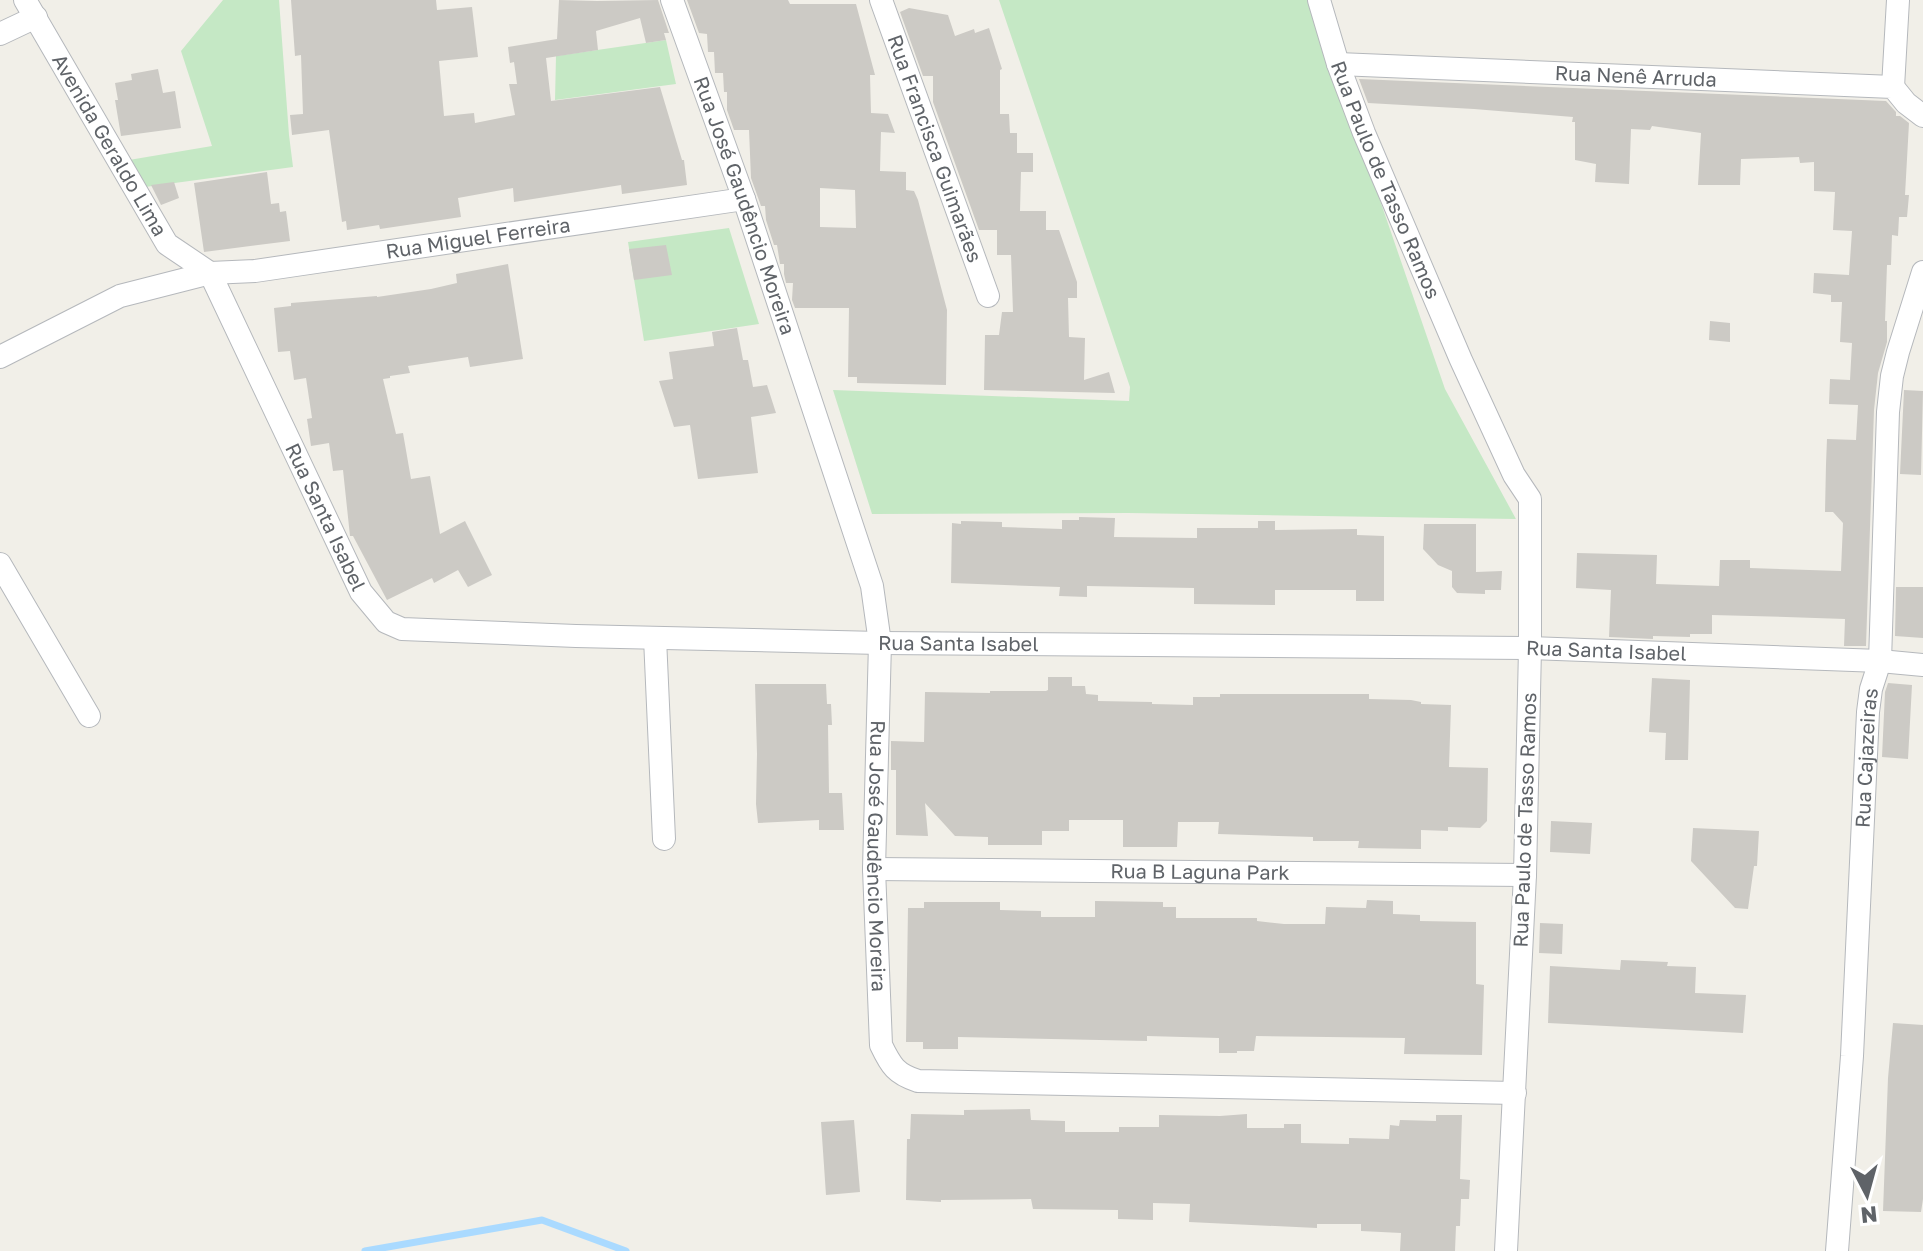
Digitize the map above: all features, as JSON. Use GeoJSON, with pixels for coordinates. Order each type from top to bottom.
{"type":"FeatureCollection","features":[{"type":"Feature","properties":{"kind":"street","name":"Rua José Gaudêncio Moreira"},"geometry":{"type":"LineString","coordinates":[[672,0],[744,199],[872,586],[880,643],[874,869],[881,1045],[889,1061],[901,1075],[918,1081],[1515,1093]]}},
{"type":"Feature","properties":{"kind":"street","name":"Rua Francisca Guimarães"},"geometry":{"type":"LineString","coordinates":[[881,0],[988,296]]}},
{"type":"Feature","properties":{"kind":"street","name":"Rua Paulo de Tasso Ramos"},"geometry":{"type":"LineString","coordinates":[[1319,0],[1338,64],[1364,133],[1461,360],[1514,475],[1530,499],[1525,875],[1506,1251]]}},
{"type":"Feature","properties":{"kind":"street"},"geometry":{"type":"LineString","coordinates":[[1898,0],[1893,87],[1906,103],[1923,116]]}},
{"type":"Feature","properties":{"kind":"street"},"geometry":{"type":"LineString","coordinates":[[0,34],[30,9]]}},
{"type":"Feature","properties":{"kind":"street","name":"Avenida Geraldo Lima"},"geometry":{"type":"LineString","coordinates":[[30,9],[167,244],[210,273]]}},
{"type":"Feature","properties":{"kind":"street","name":"Rua Nenê Arruda"},"geometry":{"type":"LineString","coordinates":[[1338,64],[1893,87]]}},
{"type":"Feature","properties":{"kind":"street","name":"Rua Miguel Ferreira"},"geometry":{"type":"LineString","coordinates":[[0,357],[120,296],[210,273],[255,271],[744,199]]}},
{"type":"Feature","properties":{"kind":"street","name":"Rua Cajazeiras"},"geometry":{"type":"LineString","coordinates":[[1837,1251],[1852,1056],[1868,712],[1880,661],[1888,412],[1898,352],[1923,272]]}},
{"type":"Feature","properties":{"kind":"street","name":"Rua Santa Isabel"},"geometry":{"type":"LineString","coordinates":[[210,273],[361,592],[386,622],[402,629],[880,643],[1530,648],[1923,665]]}},
{"type":"Feature","properties":{"kind":"street"},"geometry":{"type":"LineString","coordinates":[[0,564],[89,716]]}},
{"type":"Feature","properties":{"kind":"street"},"geometry":{"type":"LineString","coordinates":[[655,638],[664,839]]}},
{"type":"Feature","properties":{"kind":"street","name":"Rua B Laguna Park"},"geometry":{"type":"LineString","coordinates":[[874,869],[1525,875]]}},
{"type":"Feature","properties":{"kind":"green space"},"geometry":{"type":"Polygon","coordinates":[[[223,0],[279,0],[293,167],[145,187],[129,160],[212,146],[181,51],[223,0]]]}},
{"type":"Feature","properties":{"kind":"green space"},"geometry":{"type":"Polygon","coordinates":[[[999,0],[1311,0],[1445,389],[1516,519],[1128,513],[872,514],[833,390],[1129,401],[1130,387],[999,0]]]}},
{"type":"Feature","properties":{"kind":"green space"},"geometry":{"type":"Polygon","coordinates":[[[666,40],[676,84],[555,100],[556,56],[666,40]]]}},
{"type":"Feature","properties":{"kind":"green space"},"geometry":{"type":"Polygon","coordinates":[[[729,228],[759,324],[644,341],[628,242],[729,228]]]}},
{"type":"Feature","properties":{"kind":"building"},"geometry":{"type":"Polygon","coordinates":[[[291,0],[436,0],[437,10],[472,7],[478,57],[439,61],[444,116],[474,113],[475,123],[515,115],[509,84],[517,84],[508,47],[557,39],[559,0],[658,0],[669,33],[664,33],[666,40],[646,43],[640,18],[596,31],[598,50],[546,58],[551,101],[660,87],[684,160],[687,185],[622,194],[621,185],[514,202],[513,188],[458,198],[461,217],[380,229],[379,225],[347,230],[346,221],[342,222],[329,130],[292,135],[290,115],[303,114],[301,55],[295,56],[291,0]]]}},
{"type":"Feature","properties":{"kind":"building"},"geometry":{"type":"Polygon","coordinates":[[[687,0],[856,4],[875,75],[870,75],[871,113],[888,114],[895,133],[881,132],[880,171],[906,172],[906,190],[914,191],[918,200],[947,310],[946,385],[857,383],[857,377],[848,377],[849,308],[795,308],[793,283],[786,283],[784,264],[780,264],[777,245],[774,245],[766,220],[765,206],[761,206],[751,178],[749,130],[734,130],[727,110],[723,73],[715,73],[714,52],[708,52],[707,34],[699,33],[687,0]],[[820,188],[820,227],[856,228],[855,190],[820,188]]]}},
{"type":"Feature","properties":{"kind":"building"},"geometry":{"type":"Polygon","coordinates":[[[909,8],[948,15],[955,36],[974,29],[975,33],[989,28],[1002,69],[1000,114],[1009,114],[1010,133],[1017,133],[1017,153],[1033,153],[1033,172],[1021,172],[1020,211],[1046,211],[1046,230],[1059,230],[1077,282],[1077,298],[1068,298],[1069,337],[1085,338],[1084,380],[1109,372],[1115,393],[984,390],[985,335],[999,335],[1002,312],[1013,312],[1011,255],[997,255],[997,230],[979,230],[933,102],[933,76],[923,76],[900,12],[909,8]]]}},
{"type":"Feature","properties":{"kind":"building"},"geometry":{"type":"Polygon","coordinates":[[[158,69],[163,93],[175,91],[181,128],[121,136],[115,83],[132,80],[131,74],[158,69]]]}},
{"type":"Feature","properties":{"kind":"building"},"geometry":{"type":"Polygon","coordinates":[[[1359,79],[1886,101],[1896,116],[1909,123],[1905,195],[1909,195],[1907,217],[1899,217],[1898,236],[1892,235],[1891,265],[1887,265],[1887,342],[1878,373],[1874,410],[1866,646],[1844,646],[1845,619],[1712,615],[1712,634],[1653,636],[1653,639],[1609,637],[1611,590],[1576,588],[1577,553],[1657,555],[1656,584],[1719,586],[1720,560],[1750,560],[1750,568],[1841,571],[1843,523],[1833,512],[1825,512],[1827,439],[1856,440],[1858,405],[1829,404],[1830,379],[1850,380],[1852,343],[1840,342],[1842,302],[1831,302],[1831,295],[1813,293],[1814,273],[1849,275],[1852,231],[1833,230],[1835,192],[1814,191],[1814,162],[1800,163],[1799,157],[1741,159],[1740,185],[1698,185],[1701,133],[1652,126],[1650,130],[1631,129],[1629,184],[1595,182],[1596,164],[1575,160],[1573,117],[1368,103],[1359,79]]]}},
{"type":"Feature","properties":{"kind":"building"},"geometry":{"type":"Polygon","coordinates":[[[267,172],[271,204],[279,203],[280,212],[286,211],[290,241],[204,252],[194,183],[267,172]]]}},
{"type":"Feature","properties":{"kind":"building"},"geometry":{"type":"Polygon","coordinates":[[[174,182],[179,198],[161,205],[151,185],[174,182]]]}},
{"type":"Feature","properties":{"kind":"building"},"geometry":{"type":"Polygon","coordinates":[[[666,245],[672,275],[634,280],[629,249],[666,245]]]}},
{"type":"Feature","properties":{"kind":"building"},"geometry":{"type":"Polygon","coordinates":[[[508,264],[523,359],[470,367],[468,357],[408,366],[410,373],[383,379],[396,434],[403,433],[411,479],[430,476],[440,534],[465,521],[492,575],[468,587],[458,570],[434,583],[432,578],[387,600],[353,536],[350,536],[343,470],[333,471],[329,443],[311,446],[307,419],[312,418],[306,378],[294,380],[290,351],[278,352],[274,308],[291,306],[291,303],[377,297],[431,289],[457,283],[456,274],[508,264]]]}},
{"type":"Feature","properties":{"kind":"building"},"geometry":{"type":"Polygon","coordinates":[[[1710,321],[1730,323],[1730,342],[1709,340],[1710,321]]]}},
{"type":"Feature","properties":{"kind":"building"},"geometry":{"type":"Polygon","coordinates":[[[737,328],[743,360],[748,360],[753,387],[767,385],[776,413],[751,417],[758,473],[698,479],[690,425],[674,427],[659,381],[673,379],[669,352],[714,346],[712,332],[737,328]]]}},
{"type":"Feature","properties":{"kind":"building"},"geometry":{"type":"Polygon","coordinates":[[[1904,390],[1923,391],[1921,475],[1900,474],[1904,390]]]}},
{"type":"Feature","properties":{"kind":"building"},"geometry":{"type":"Polygon","coordinates":[[[1079,517],[1115,518],[1114,537],[1197,538],[1197,528],[1258,528],[1258,521],[1275,521],[1275,530],[1357,529],[1357,535],[1384,536],[1384,601],[1356,601],[1356,590],[1275,590],[1275,605],[1194,604],[1194,588],[1087,586],[1087,597],[1059,596],[1060,587],[951,583],[952,523],[1002,522],[1002,527],[1062,529],[1062,520],[1079,520],[1079,517]]]}},
{"type":"Feature","properties":{"kind":"building"},"geometry":{"type":"Polygon","coordinates":[[[1424,524],[1476,524],[1476,572],[1502,571],[1501,590],[1485,590],[1485,594],[1457,593],[1452,587],[1452,571],[1438,565],[1423,549],[1424,524]]]}},
{"type":"Feature","properties":{"kind":"building"},"geometry":{"type":"Polygon","coordinates":[[[1896,587],[1923,587],[1923,638],[1895,636],[1896,587]]]}},
{"type":"Feature","properties":{"kind":"building"},"geometry":{"type":"Polygon","coordinates":[[[1048,677],[1072,677],[1072,686],[1085,686],[1086,694],[1098,695],[1098,701],[1193,705],[1193,697],[1220,697],[1220,694],[1369,694],[1369,699],[1451,705],[1449,767],[1488,768],[1487,821],[1480,828],[1421,830],[1421,849],[1358,848],[1359,841],[1313,841],[1313,837],[1218,834],[1219,822],[1178,822],[1177,847],[1123,847],[1123,820],[1069,820],[1069,831],[1042,831],[1042,845],[988,845],[988,837],[955,836],[925,803],[928,836],[896,835],[896,770],[891,770],[891,741],[924,742],[925,692],[1046,691],[1048,677]]]}},
{"type":"Feature","properties":{"kind":"building"},"geometry":{"type":"Polygon","coordinates":[[[1652,678],[1690,680],[1688,760],[1665,760],[1666,733],[1649,732],[1652,678]]]}},
{"type":"Feature","properties":{"kind":"building"},"geometry":{"type":"Polygon","coordinates":[[[1888,683],[1912,685],[1908,759],[1882,757],[1888,683]]]}},
{"type":"Feature","properties":{"kind":"building"},"geometry":{"type":"Polygon","coordinates":[[[755,684],[826,684],[832,725],[828,725],[829,793],[842,793],[844,830],[819,830],[819,820],[758,823],[755,684]]]}},
{"type":"Feature","properties":{"kind":"building"},"geometry":{"type":"Polygon","coordinates":[[[1551,821],[1592,823],[1590,854],[1550,852],[1551,821]]]}},
{"type":"Feature","properties":{"kind":"building"},"geometry":{"type":"Polygon","coordinates":[[[1693,828],[1759,831],[1757,866],[1754,866],[1748,909],[1735,908],[1691,861],[1693,828]]]}},
{"type":"Feature","properties":{"kind":"building"},"geometry":{"type":"Polygon","coordinates":[[[1367,900],[1393,901],[1393,914],[1420,915],[1420,921],[1476,922],[1476,984],[1484,985],[1482,1055],[1404,1054],[1405,1038],[1256,1036],[1254,1051],[1237,1053],[1219,1053],[1219,1038],[1147,1036],[1147,1041],[958,1037],[958,1049],[923,1049],[923,1042],[906,1042],[908,908],[924,908],[924,902],[1000,902],[1000,910],[1041,911],[1041,917],[1095,917],[1095,901],[1163,902],[1163,907],[1176,907],[1176,918],[1257,918],[1257,921],[1284,924],[1325,924],[1326,907],[1366,908],[1367,900]]]}},
{"type":"Feature","properties":{"kind":"building"},"geometry":{"type":"Polygon","coordinates":[[[1540,923],[1563,924],[1562,954],[1539,953],[1540,923]]]}},
{"type":"Feature","properties":{"kind":"building"},"geometry":{"type":"Polygon","coordinates":[[[1621,960],[1696,967],[1695,993],[1746,995],[1743,1033],[1548,1023],[1550,966],[1620,970],[1621,960]]]}},
{"type":"Feature","properties":{"kind":"building"},"geometry":{"type":"Polygon","coordinates":[[[1893,1023],[1923,1025],[1921,1212],[1883,1211],[1893,1023]]]}},
{"type":"Feature","properties":{"kind":"building"},"geometry":{"type":"Polygon","coordinates":[[[1030,1109],[1031,1120],[1065,1121],[1065,1132],[1119,1132],[1119,1127],[1159,1127],[1159,1115],[1247,1114],[1247,1128],[1284,1128],[1284,1124],[1301,1124],[1301,1143],[1349,1144],[1349,1138],[1389,1139],[1390,1125],[1399,1126],[1400,1120],[1436,1121],[1436,1115],[1462,1115],[1460,1179],[1470,1180],[1469,1199],[1461,1199],[1455,1251],[1400,1251],[1401,1233],[1361,1231],[1361,1224],[1317,1224],[1317,1228],[1189,1222],[1190,1204],[1153,1203],[1153,1220],[1118,1219],[1118,1210],[1033,1209],[1031,1199],[906,1200],[907,1139],[910,1139],[911,1114],[964,1115],[964,1110],[1030,1109]]]}},
{"type":"Feature","properties":{"kind":"building"},"geometry":{"type":"Polygon","coordinates":[[[854,1120],[860,1192],[826,1195],[821,1122],[854,1120]]]}},
{"type":"Feature","properties":{"kind":"waterway"},"geometry":{"type":"LineString","coordinates":[[365,1251],[542,1220],[626,1251]]}}]}
